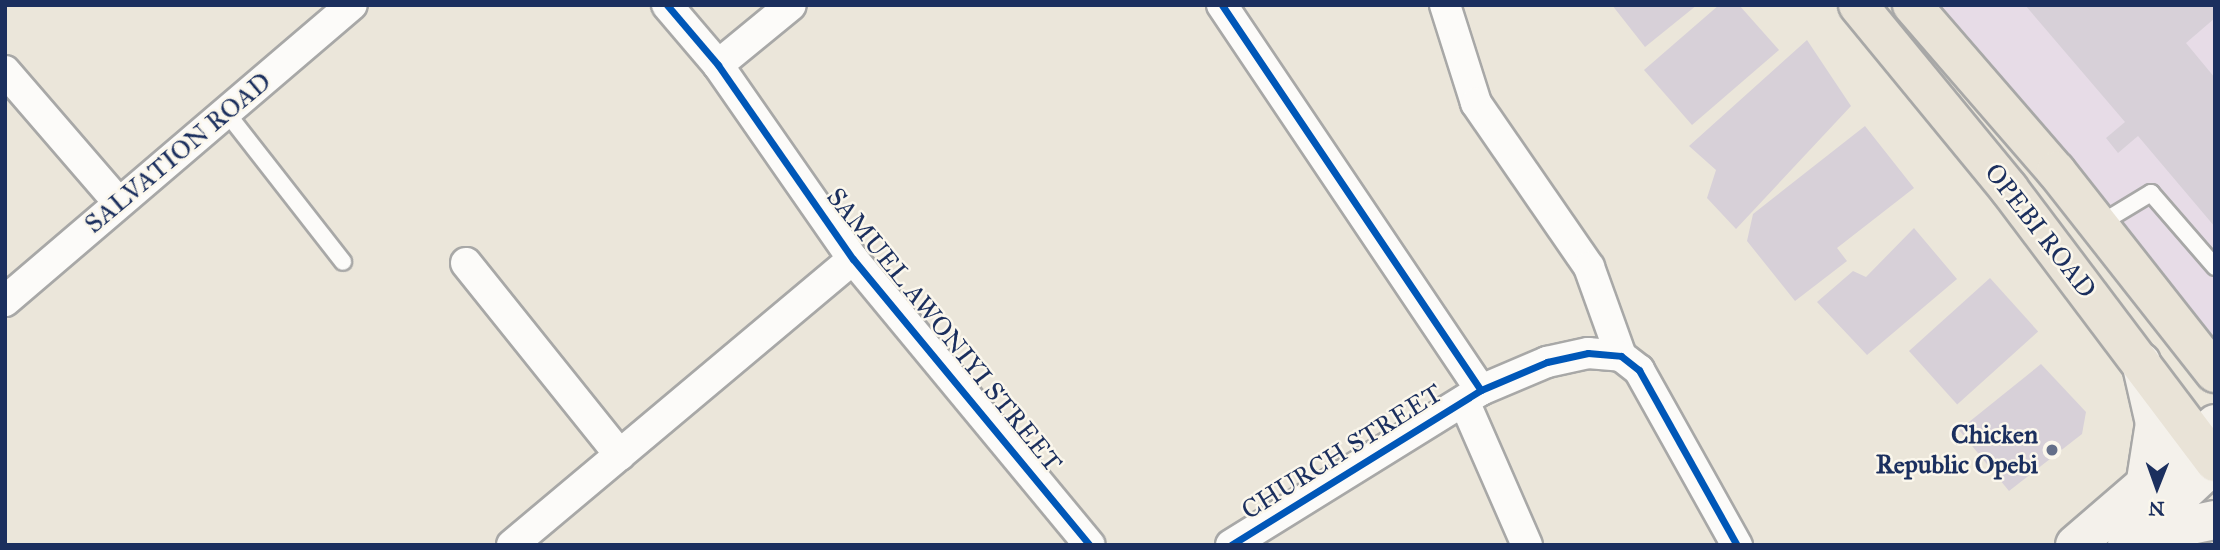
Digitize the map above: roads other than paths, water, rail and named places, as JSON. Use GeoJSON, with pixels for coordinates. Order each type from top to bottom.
{"type":"FeatureCollection","features":[{"type":"Feature","properties":{"kind":"main road","name":"OPEBI ROAD"},"geometry":{"type":"LineString","coordinates":[[1858,5],[2210,447]]}},
{"type":"Feature","properties":{"kind":"main road","name":"OPEBI ROAD"},"geometry":{"type":"LineString","coordinates":[[1912,5],[2098,225],[2215,373]]}},
{"type":"Feature","properties":{"kind":"main road"},"geometry":{"type":"LineString","coordinates":[[2140,360],[2155,423],[2146,487]]}},
{"type":"Feature","properties":{"kind":"main road"},"geometry":{"type":"LineString","coordinates":[[2075,545],[2146,487],[2210,447]]}},
{"type":"Feature","properties":{"kind":"main road"},"geometry":{"type":"LineString","coordinates":[[2133,540],[2210,447]]}},
{"type":"Feature","properties":{"kind":"main road"},"geometry":{"type":"LineString","coordinates":[[2133,540],[2215,520]]}},
{"type":"Feature","properties":{"kind":"street","name":"SALVATION ROAD"},"geometry":{"type":"LineString","coordinates":[[5,301],[352,5]]}},
{"type":"Feature","properties":{"kind":"street","name":"SAMUEL AWONIYI STREET"},"geometry":{"type":"LineString","coordinates":[[667,5],[718,65],[853,258],[1090,545]]}},
{"type":"Feature","properties":{"kind":"street"},"geometry":{"type":"LineString","coordinates":[[718,65],[790,5]]}},
{"type":"Feature","properties":{"kind":"street"},"geometry":{"type":"LineString","coordinates":[[1222,5],[1473,395],[1527,545]]}},
{"type":"Feature","properties":{"kind":"street"},"geometry":{"type":"LineString","coordinates":[[1445,5],[1476,103],[1589,267],[1621,356],[1656,392],[1737,545]]}},
{"type":"Feature","properties":{"kind":"street"},"geometry":{"type":"LineString","coordinates":[[5,71],[119,203]]}},
{"type":"Feature","properties":{"kind":"street"},"geometry":{"type":"LineString","coordinates":[[512,545],[853,258]]}},
{"type":"Feature","properties":{"kind":"street"},"geometry":{"type":"LineString","coordinates":[[466,263],[620,455]]}},
{"type":"Feature","properties":{"kind":"street","name":"CHURCH STREET"},"geometry":{"type":"LineString","coordinates":[[1231,545],[1473,395],[1547,362],[1588,353],[1621,356]]}},
{"type":"Feature","properties":{"kind":"lane"},"geometry":{"type":"LineString","coordinates":[[226,112],[343,262]]}},
{"type":"Feature","properties":{"kind":"lane"},"geometry":{"type":"LineString","coordinates":[[2098,225],[2151,193],[2215,267]]}},
{"type":"Feature","properties":{"kind":"place","name":"Chicken Republic Opebi"},"geometry":{"type":"Point","coordinates":[2052,450]}}]}
